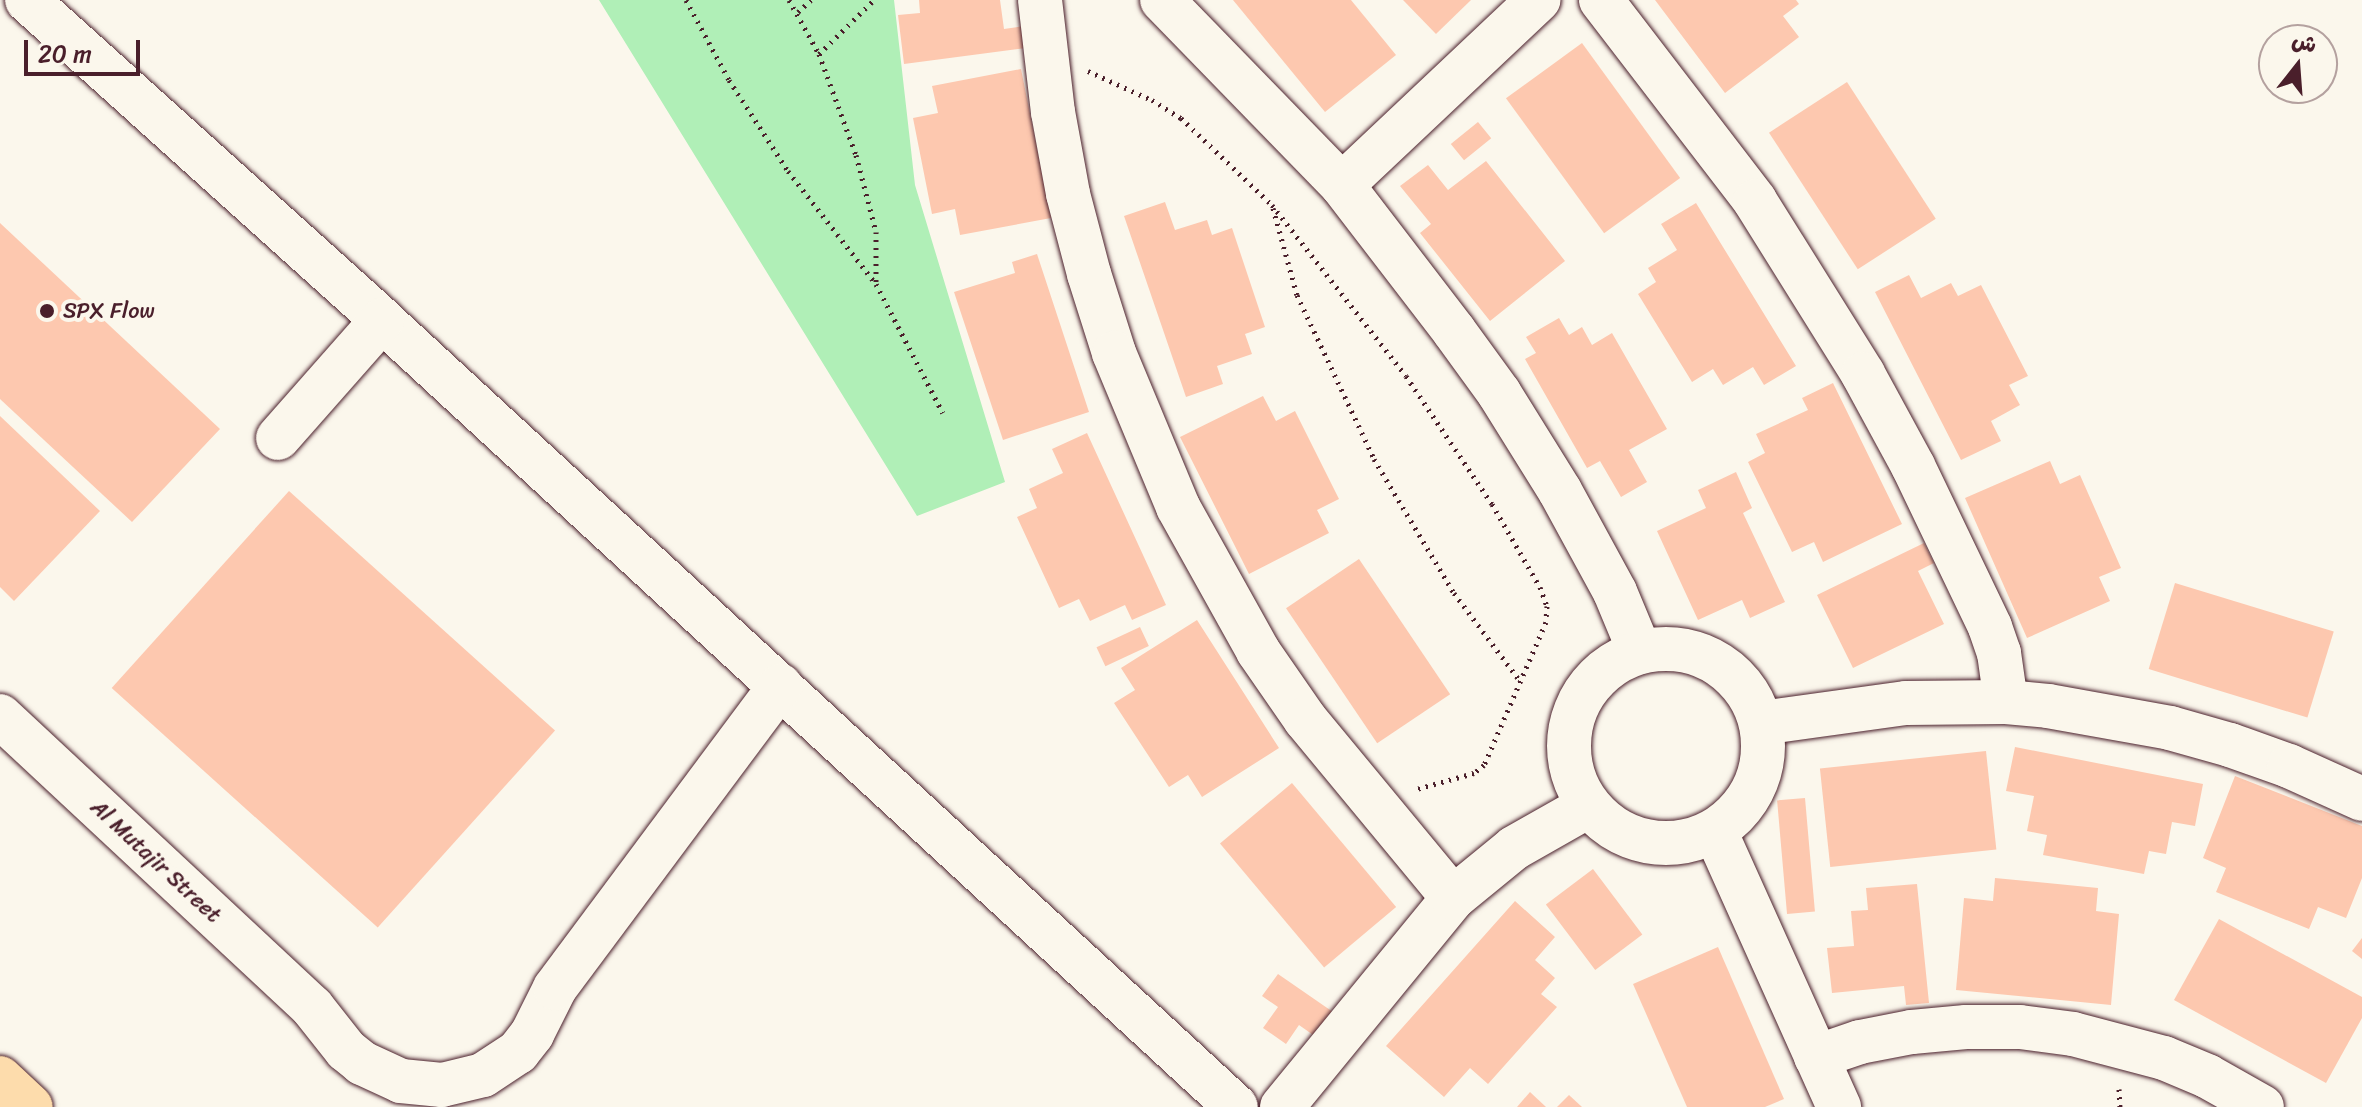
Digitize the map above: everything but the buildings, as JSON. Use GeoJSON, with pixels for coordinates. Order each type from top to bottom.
{"type":"FeatureCollection","features":[{"type":"Feature","properties":{"kind":"highway"},"geometry":{"type":"LineString","coordinates":[[0,1078],[31,1107]]}},
{"type":"Feature","properties":{"kind":"highway"},"geometry":{"type":"LineString","coordinates":[[0,1090],[20,1107]]}},
{"type":"Feature","properties":{"kind":"street"},"geometry":{"type":"LineString","coordinates":[[27,0],[382,320],[1236,1107]]}},
{"type":"Feature","properties":{"kind":"street"},"geometry":{"type":"LineString","coordinates":[[1040,0],[1068,194],[1089,274],[1144,431],[1216,580],[1258,651],[1305,719],[1453,898]]}},
{"type":"Feature","properties":{"kind":"street"},"geometry":{"type":"LineString","coordinates":[[1162,0],[1342,185],[1499,393],[1560,491],[1608,579],[1640,652]]}},
{"type":"Feature","properties":{"kind":"street"},"geometry":{"type":"LineString","coordinates":[[1342,185],[1538,0]]}},
{"type":"Feature","properties":{"kind":"street"},"geometry":{"type":"LineString","coordinates":[[1601,0],[1755,201],[1863,374],[1913,466],[1990,627],[1999,653],[2006,702]]}},
{"type":"Feature","properties":{"kind":"street"},"geometry":{"type":"LineString","coordinates":[[278,438],[382,320]]}},
{"type":"Feature","properties":{"kind":"street"},"geometry":{"type":"LineString","coordinates":[[1666,649],[1692,652],[1716,662],[1736,678],[1751,699],[1761,723],[1763,748],[1760,773],[1750,796],[1735,816],[1715,831],[1689,841],[1660,843],[1633,838],[1608,825],[1588,806],[1571,769],[1569,728],[1578,702],[1593,680],[1615,662],[1640,652],[1666,649]]}},
{"type":"Feature","properties":{"kind":"street","name":"Al Mutajir Street"},"geometry":{"type":"LineString","coordinates":[[0,716],[312,1007],[346,1050],[362,1063],[401,1081],[442,1085],[483,1075],[518,1052],[532,1034],[555,988],[780,686]]}},
{"type":"Feature","properties":{"kind":"street"},"geometry":{"type":"LineString","coordinates":[[1761,723],[1906,703],[2006,702],[2170,728],[2289,766],[2362,799]]}},
{"type":"Feature","properties":{"kind":"street"},"geometry":{"type":"LineString","coordinates":[[1282,1107],[1453,898],[1514,848],[1588,806]]}},
{"type":"Feature","properties":{"kind":"street"},"geometry":{"type":"LineString","coordinates":[[1715,831],[1839,1107]]}},
{"type":"Feature","properties":{"kind":"street"},"geometry":{"type":"LineString","coordinates":[[1816,1057],[1860,1042],[1912,1032],[1966,1027],[2020,1027],[2073,1034],[2164,1058],[2207,1076],[2262,1107]]}},
{"type":"Feature","properties":{"kind":"path"},"geometry":{"type":"LineString","coordinates":[[686,0],[729,80],[788,171],[876,284],[943,413]]}},
{"type":"Feature","properties":{"kind":"path"},"geometry":{"type":"LineString","coordinates":[[789,0],[819,54],[856,155],[876,232],[876,284]]}},
{"type":"Feature","properties":{"kind":"path"},"geometry":{"type":"LineString","coordinates":[[798,12],[811,0]]}},
{"type":"Feature","properties":{"kind":"path"},"geometry":{"type":"LineString","coordinates":[[819,54],[874,0]]}},
{"type":"Feature","properties":{"kind":"path"},"geometry":{"type":"LineString","coordinates":[[1046,57],[1107,77],[1181,118],[1272,205],[1406,376],[1492,504],[1540,587],[1547,606],[1546,622],[1484,765],[1474,773],[1420,787],[1377,809]]}},
{"type":"Feature","properties":{"kind":"path"},"geometry":{"type":"LineString","coordinates":[[1272,205],[1297,295],[1374,459],[1454,593],[1520,682]]}},
{"type":"Feature","properties":{"kind":"green space"},"geometry":{"type":"Polygon","coordinates":[[[599,0],[894,0],[915,185],[1005,482],[917,516],[599,0]]]}},
{"type":"Feature","properties":{"kind":"place","name":"SPX Flow"},"geometry":{"type":"Point","coordinates":[47,311]}}]}
